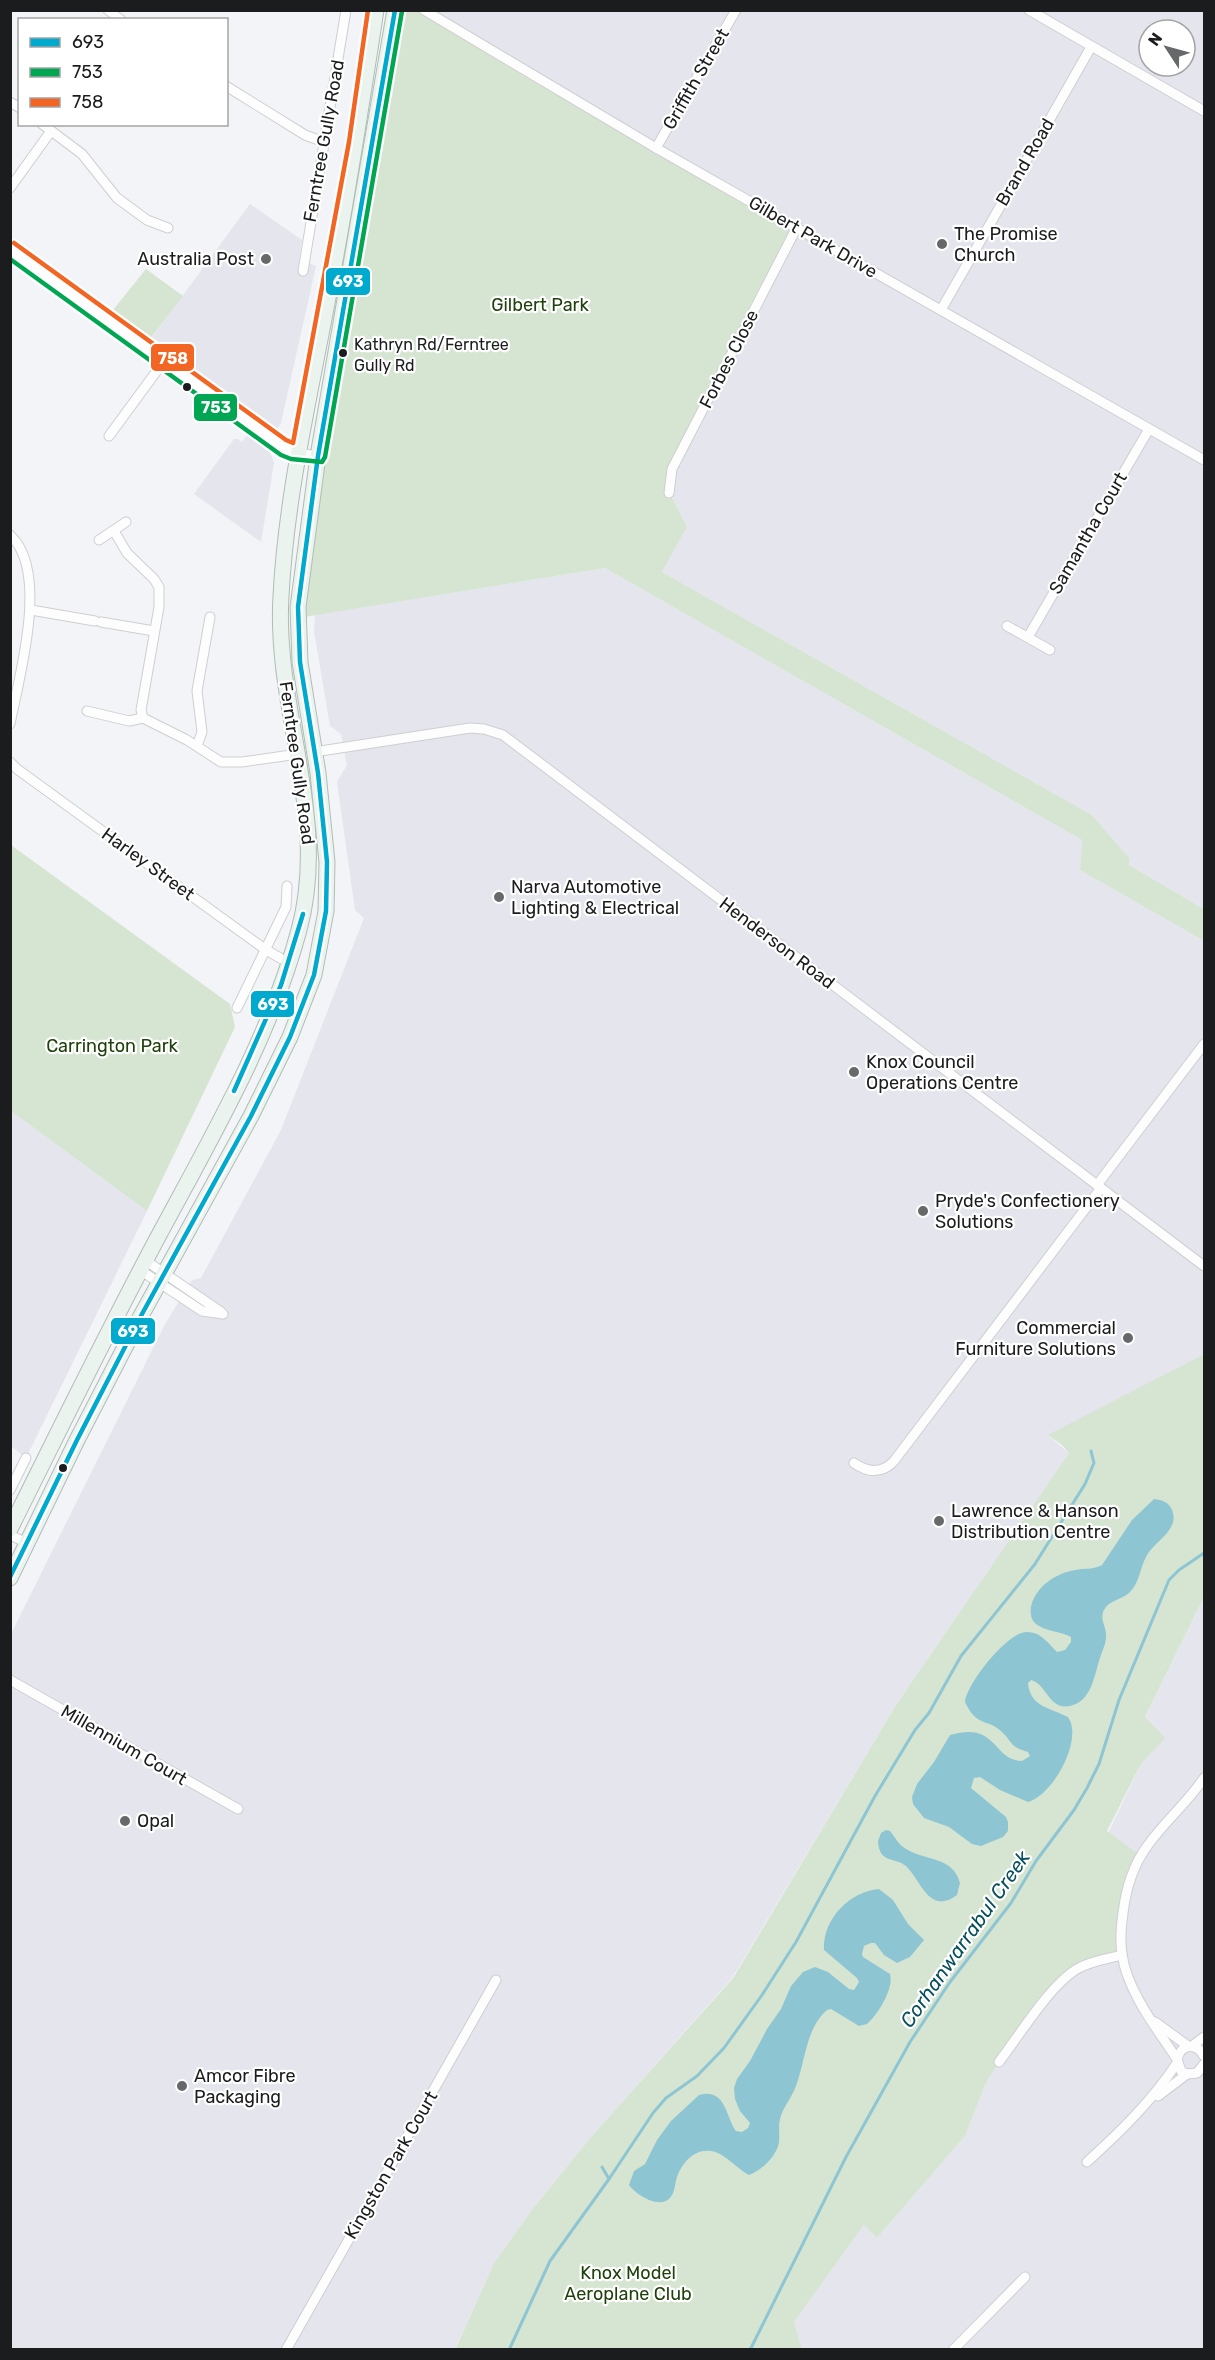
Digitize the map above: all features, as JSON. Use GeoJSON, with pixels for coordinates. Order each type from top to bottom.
{"type":"FeatureCollection","features":[{"type":"Feature","properties":{"kind":"main road","name":"Ferntree Gully Road"},"geometry":{"type":"LineString","coordinates":[[12,1526],[243,1072],[289,963],[299,929],[309,871],[308,815],[284,674],[280,609],[284,558],[299,453],[331,281],[376,10]]}},
{"type":"Feature","properties":{"kind":"main road","name":"Ferntree Gully Road"},"geometry":{"type":"LineString","coordinates":[[10,1578],[77,1440],[161,1278],[251,1116],[290,1037],[314,975],[326,911],[327,862],[302,675],[298,622],[303,559],[318,456],[395,10]]}},
{"type":"Feature","properties":{"kind":"main road"},"geometry":{"type":"LineString","coordinates":[[331,281],[348,284]]}},
{"type":"Feature","properties":{"kind":"main road"},"geometry":{"type":"LineString","coordinates":[[298,754],[314,752]]}},
{"type":"Feature","properties":{"kind":"main road"},"geometry":{"type":"LineString","coordinates":[[289,963],[314,975]]}},
{"type":"Feature","properties":{"kind":"street","name":"Ferntree Gully Road"},"geometry":{"type":"LineString","coordinates":[[303,271],[346,10]]}},
{"type":"Feature","properties":{"kind":"street","name":"Gilbert Park Drive"},"geometry":{"type":"LineString","coordinates":[[424,10],[656,147],[1204,460]]}},
{"type":"Feature","properties":{"kind":"street","name":"Griffith Street"},"geometry":{"type":"LineString","coordinates":[[656,147],[736,10]]}},
{"type":"Feature","properties":{"kind":"street"},"geometry":{"type":"LineString","coordinates":[[1029,10],[1204,111]]}},
{"type":"Feature","properties":{"kind":"street","name":"Brand Road"},"geometry":{"type":"LineString","coordinates":[[941,310],[1091,46]]}},
{"type":"Feature","properties":{"kind":"street"},"geometry":{"type":"LineString","coordinates":[[228,87],[305,135],[324,142]]}},
{"type":"Feature","properties":{"kind":"street"},"geometry":{"type":"LineString","coordinates":[[45,126],[86,158],[117,198],[147,220],[168,228]]}},
{"type":"Feature","properties":{"kind":"street"},"geometry":{"type":"LineString","coordinates":[[10,188],[51,131]]}},
{"type":"Feature","properties":{"kind":"street","name":"Forbes Close"},"geometry":{"type":"LineString","coordinates":[[669,493],[672,469],[797,227]]}},
{"type":"Feature","properties":{"kind":"street"},"geometry":{"type":"LineString","coordinates":[[10,249],[282,447],[318,456]]}},
{"type":"Feature","properties":{"kind":"street"},"geometry":{"type":"LineString","coordinates":[[109,435],[164,361]]}},
{"type":"Feature","properties":{"kind":"street","name":"Samantha Court"},"geometry":{"type":"LineString","coordinates":[[1028,637],[1149,429]]}},
{"type":"Feature","properties":{"kind":"street"},"geometry":{"type":"LineString","coordinates":[[99,540],[126,522]]}},
{"type":"Feature","properties":{"kind":"street"},"geometry":{"type":"LineString","coordinates":[[114,531],[127,554],[154,579],[159,587],[159,607],[141,710],[143,718]]}},
{"type":"Feature","properties":{"kind":"street"},"geometry":{"type":"LineString","coordinates":[[10,535],[19,544],[23,554],[31,610],[10,724]]}},
{"type":"Feature","properties":{"kind":"street"},"geometry":{"type":"LineString","coordinates":[[31,610],[154,631]]}},
{"type":"Feature","properties":{"kind":"street"},"geometry":{"type":"LineString","coordinates":[[197,746],[202,732],[197,691],[210,617]]}},
{"type":"Feature","properties":{"kind":"street"},"geometry":{"type":"LineString","coordinates":[[1007,626],[1050,650]]}},
{"type":"Feature","properties":{"kind":"street"},"geometry":{"type":"LineString","coordinates":[[87,711],[129,721],[143,718],[226,763],[298,754]]}},
{"type":"Feature","properties":{"kind":"street","name":"Henderson Road"},"geometry":{"type":"LineString","coordinates":[[314,752],[470,728],[484,729],[502,735],[1204,1266]]}},
{"type":"Feature","properties":{"kind":"street","name":"Harley Street"},"geometry":{"type":"LineString","coordinates":[[10,762],[266,950],[289,963]]}},
{"type":"Feature","properties":{"kind":"street"},"geometry":{"type":"LineString","coordinates":[[237,1008],[286,907],[287,886]]}},
{"type":"Feature","properties":{"kind":"street"},"geometry":{"type":"LineString","coordinates":[[854,1463],[866,1470],[877,1471],[886,1468],[894,1461],[1204,1044]]}},
{"type":"Feature","properties":{"kind":"street"},"geometry":{"type":"LineString","coordinates":[[143,1265],[202,1311],[223,1314],[161,1278]]}},
{"type":"Feature","properties":{"kind":"street"},"geometry":{"type":"LineString","coordinates":[[10,1490],[26,1458]]}},
{"type":"Feature","properties":{"kind":"street"},"geometry":{"type":"LineString","coordinates":[[12,1526],[27,1543]]}},
{"type":"Feature","properties":{"kind":"street"},"geometry":{"type":"LineString","coordinates":[[12,1526],[27,1543]]}},
{"type":"Feature","properties":{"kind":"street","name":"Millennium Court"},"geometry":{"type":"LineString","coordinates":[[11,1680],[238,1809]]}},
{"type":"Feature","properties":{"kind":"street"},"geometry":{"type":"LineString","coordinates":[[1204,1778],[1158,1832],[1137,1862],[1124,1904],[1122,1955],[1132,1985],[1148,2017],[1177,2061],[1181,2071],[1204,2082]]}},
{"type":"Feature","properties":{"kind":"street"},"geometry":{"type":"LineString","coordinates":[[999,2062],[1048,1998],[1068,1976],[1088,1964],[1122,1955]]}},
{"type":"Feature","properties":{"kind":"street","name":"Kingston Park Court"},"geometry":{"type":"LineString","coordinates":[[286,2349],[496,1980]]}},
{"type":"Feature","properties":{"kind":"street"},"geometry":{"type":"LineString","coordinates":[[1148,2017],[1190,2046],[1201,2050],[1204,2056]]}},
{"type":"Feature","properties":{"kind":"street"},"geometry":{"type":"LineString","coordinates":[[1087,2162],[1142,2109],[1164,2083],[1182,2049],[1204,2037]]}},
{"type":"Feature","properties":{"kind":"street"},"geometry":{"type":"LineString","coordinates":[[1142,2109],[1189,2074],[1201,2071],[1204,2064]]}},
{"type":"Feature","properties":{"kind":"street"},"geometry":{"type":"LineString","coordinates":[[953,2349],[1025,2277]]}},
{"type":"Feature","properties":{"kind":"shaded area"},"geometry":{"type":"Polygon","coordinates":[[[432,10],[1204,11],[1204,909],[1129,865],[1129,858],[1092,815],[662,572],[687,527],[432,10]]]}},
{"type":"Feature","properties":{"kind":"shaded area"},"geometry":{"type":"Polygon","coordinates":[[[250,204],[302,240],[299,259],[316,266],[281,423],[270,438],[145,347],[250,204]]]}},
{"type":"Feature","properties":{"kind":"shaded area"},"geometry":{"type":"Polygon","coordinates":[[[248,434],[269,450],[274,463],[261,542],[194,494],[234,439],[242,442],[248,434]]]}},
{"type":"Feature","properties":{"kind":"shaded area"},"geometry":{"type":"Polygon","coordinates":[[[605,568],[1082,840],[1080,870],[1204,941],[1204,1354],[1049,1436],[1069,1453],[896,1705],[732,1978],[591,2137],[531,2211],[494,2263],[455,2349],[11,2349],[10,1636],[164,1326],[192,1280],[201,1278],[281,1130],[364,918],[355,910],[337,782],[347,765],[341,734],[330,726],[314,631],[315,615],[605,568]]]}},
{"type":"Feature","properties":{"kind":"shaded area"},"geometry":{"type":"Polygon","coordinates":[[[11,1111],[147,1211],[26,1458],[11,1446],[11,1111]]]}},
{"type":"Feature","properties":{"kind":"shaded area"},"geometry":{"type":"Polygon","coordinates":[[[1204,1597],[1204,2349],[802,2349],[794,2322],[864,2225],[877,2238],[965,2136],[986,2083],[999,2062],[1141,1764],[1164,1738],[1145,1718],[1204,1597]]]}},
{"type":"Feature","properties":{"kind":"green space","name":"Gilbert Park"},"geometry":{"type":"Polygon","coordinates":[[[395,11],[424,11],[797,227],[672,469],[670,493],[687,527],[662,572],[1092,815],[1129,858],[1129,865],[1204,909],[1204,941],[1080,870],[1082,840],[605,568],[298,618],[395,11]]]}},
{"type":"Feature","properties":{"kind":"green space"},"geometry":{"type":"Polygon","coordinates":[[[146,269],[183,296],[147,343],[109,315],[146,269]]]}},
{"type":"Feature","properties":{"kind":"green space","name":"Carrington Park"},"geometry":{"type":"Polygon","coordinates":[[[11,845],[230,1004],[235,1027],[147,1211],[11,1111],[11,845]]]}},
{"type":"Feature","properties":{"kind":"green space","name":"Knox Model Aeroplane Club"},"geometry":{"type":"Polygon","coordinates":[[[1204,1354],[1204,1597],[1145,1717],[1165,1738],[1141,1764],[1107,1831],[1141,1856],[1128,1886],[1122,1955],[1068,1976],[999,2062],[986,2083],[965,2136],[877,2238],[864,2225],[794,2322],[802,2349],[455,2350],[494,2263],[531,2211],[591,2137],[733,1978],[896,1705],[1069,1453],[1048,1435],[1204,1354]]]}},
{"type":"Feature","properties":{"kind":"water"},"geometry":{"type":"Polygon","coordinates":[[[1154,1499],[1169,1505],[1174,1517],[1173,1524],[1147,1555],[1133,1588],[1127,1595],[1109,1604],[1104,1610],[1102,1617],[1106,1633],[1105,1642],[1088,1693],[1077,1703],[1063,1706],[1052,1701],[1036,1682],[1031,1680],[1028,1683],[1037,1702],[1068,1717],[1072,1727],[1069,1752],[1055,1779],[1037,1798],[1028,1802],[1000,1790],[980,1777],[974,1778],[971,1788],[1006,1817],[1008,1822],[1008,1831],[1003,1837],[981,1846],[972,1844],[949,1827],[924,1818],[913,1804],[912,1797],[917,1784],[934,1762],[950,1735],[966,1732],[977,1733],[993,1742],[1012,1759],[1022,1761],[1030,1756],[1028,1752],[1015,1746],[997,1728],[978,1719],[969,1710],[965,1702],[972,1683],[999,1649],[1019,1634],[1032,1632],[1044,1639],[1057,1652],[1065,1650],[1071,1642],[1071,1637],[1044,1629],[1033,1620],[1031,1607],[1037,1593],[1047,1582],[1061,1574],[1102,1565],[1132,1520],[1154,1499]]]}},
{"type":"Feature","properties":{"kind":"water"},"geometry":{"type":"Polygon","coordinates":[[[886,1830],[890,1831],[906,1849],[938,1860],[951,1868],[960,1883],[957,1895],[948,1900],[933,1899],[907,1867],[881,1854],[878,1841],[881,1833],[886,1830]]]}},
{"type":"Feature","properties":{"kind":"water"},"geometry":{"type":"Polygon","coordinates":[[[879,1889],[893,1900],[908,1924],[924,1940],[910,1957],[897,1963],[884,1955],[875,1943],[864,1946],[863,1957],[890,1974],[890,1987],[887,1994],[876,2014],[867,2024],[859,2026],[831,2009],[820,2017],[810,2036],[796,2086],[781,2115],[778,2147],[772,2158],[749,2175],[720,2154],[710,2151],[699,2152],[689,2158],[682,2167],[673,2193],[668,2200],[656,2202],[637,2193],[629,2185],[634,2171],[645,2164],[657,2140],[671,2121],[699,2095],[715,2095],[720,2099],[736,2131],[742,2132],[748,2128],[750,2123],[740,2111],[735,2099],[734,2088],[737,2079],[781,2009],[791,1986],[803,1972],[815,1967],[828,1972],[849,1989],[854,1990],[859,1982],[857,1978],[824,1950],[825,1939],[833,1918],[840,1909],[857,1895],[879,1889]]]}},
{"type":"Feature","properties":{"kind":"waterway"},"geometry":{"type":"LineString","coordinates":[[609,2179],[653,2113],[666,2098],[697,2076],[724,2048],[762,1995],[796,1942],[875,1796],[915,1730],[929,1713],[961,1656],[1035,1564],[1085,1484],[1094,1463],[1091,1451]]}},
{"type":"Feature","properties":{"kind":"waterway","name":"Corhanwarrabul Creek"},"geometry":{"type":"LineString","coordinates":[[750,2350],[846,2157],[910,2042],[950,1982],[1011,1903],[1036,1861],[1074,1810],[1087,1788],[1099,1764],[1119,1700],[1169,1580],[1179,1570],[1204,1553]]}},
{"type":"Feature","properties":{"kind":"waterway"},"geometry":{"type":"LineString","coordinates":[[509,2350],[550,2261],[609,2179],[602,2167]]}},
{"type":"Feature","properties":{"kind":"transit line","name":"758"},"geometry":{"type":"LineString","coordinates":[[14,243],[293,443],[349,142],[368,10]]}},
{"type":"Feature","properties":{"kind":"transit line","name":"693"},"geometry":{"type":"LineString","coordinates":[[10,1577],[142,1314],[251,1116],[290,1037],[314,975],[326,911],[327,862],[318,773],[300,662],[298,607],[318,456],[395,10]]}},
{"type":"Feature","properties":{"kind":"transit line","name":"753"},"geometry":{"type":"LineString","coordinates":[[10,259],[281,455],[291,459],[322,462],[325,457],[402,11]]}},
{"type":"Feature","properties":{"kind":"transit line","name":"693"},"geometry":{"type":"LineString","coordinates":[[234,1091],[281,985],[303,914]]}},
{"type":"Feature","properties":{"kind":"place","name":"The Promise Church"},"geometry":{"type":"Point","coordinates":[942,244]}},
{"type":"Feature","properties":{"kind":"place","name":"Australia Post"},"geometry":{"type":"Point","coordinates":[266,259]}},
{"type":"Feature","properties":{"kind":"place","name":"Kathryn Rd/Ferntree Gully Rd"},"geometry":{"type":"Point","coordinates":[343,353]}},
{"type":"Feature","properties":{"kind":"place","name":"Narva Automotive Lighting & Electrical"},"geometry":{"type":"Point","coordinates":[499,897]}},
{"type":"Feature","properties":{"kind":"place","name":"Knox Council Operations Centre"},"geometry":{"type":"Point","coordinates":[854,1072]}},
{"type":"Feature","properties":{"kind":"place","name":"Pryde's Confectionery Solutions"},"geometry":{"type":"Point","coordinates":[923,1211]}},
{"type":"Feature","properties":{"kind":"place","name":"Commercial Furniture Solutions"},"geometry":{"type":"Point","coordinates":[1128,1338]}},
{"type":"Feature","properties":{"kind":"place","name":"Lawrence & Hanson Distribution Centre"},"geometry":{"type":"Point","coordinates":[939,1521]}},
{"type":"Feature","properties":{"kind":"place","name":"Opal"},"geometry":{"type":"Point","coordinates":[125,1821]}},
{"type":"Feature","properties":{"kind":"place","name":"Amcor Fibre Packaging"},"geometry":{"type":"Point","coordinates":[182,2086]}}]}
